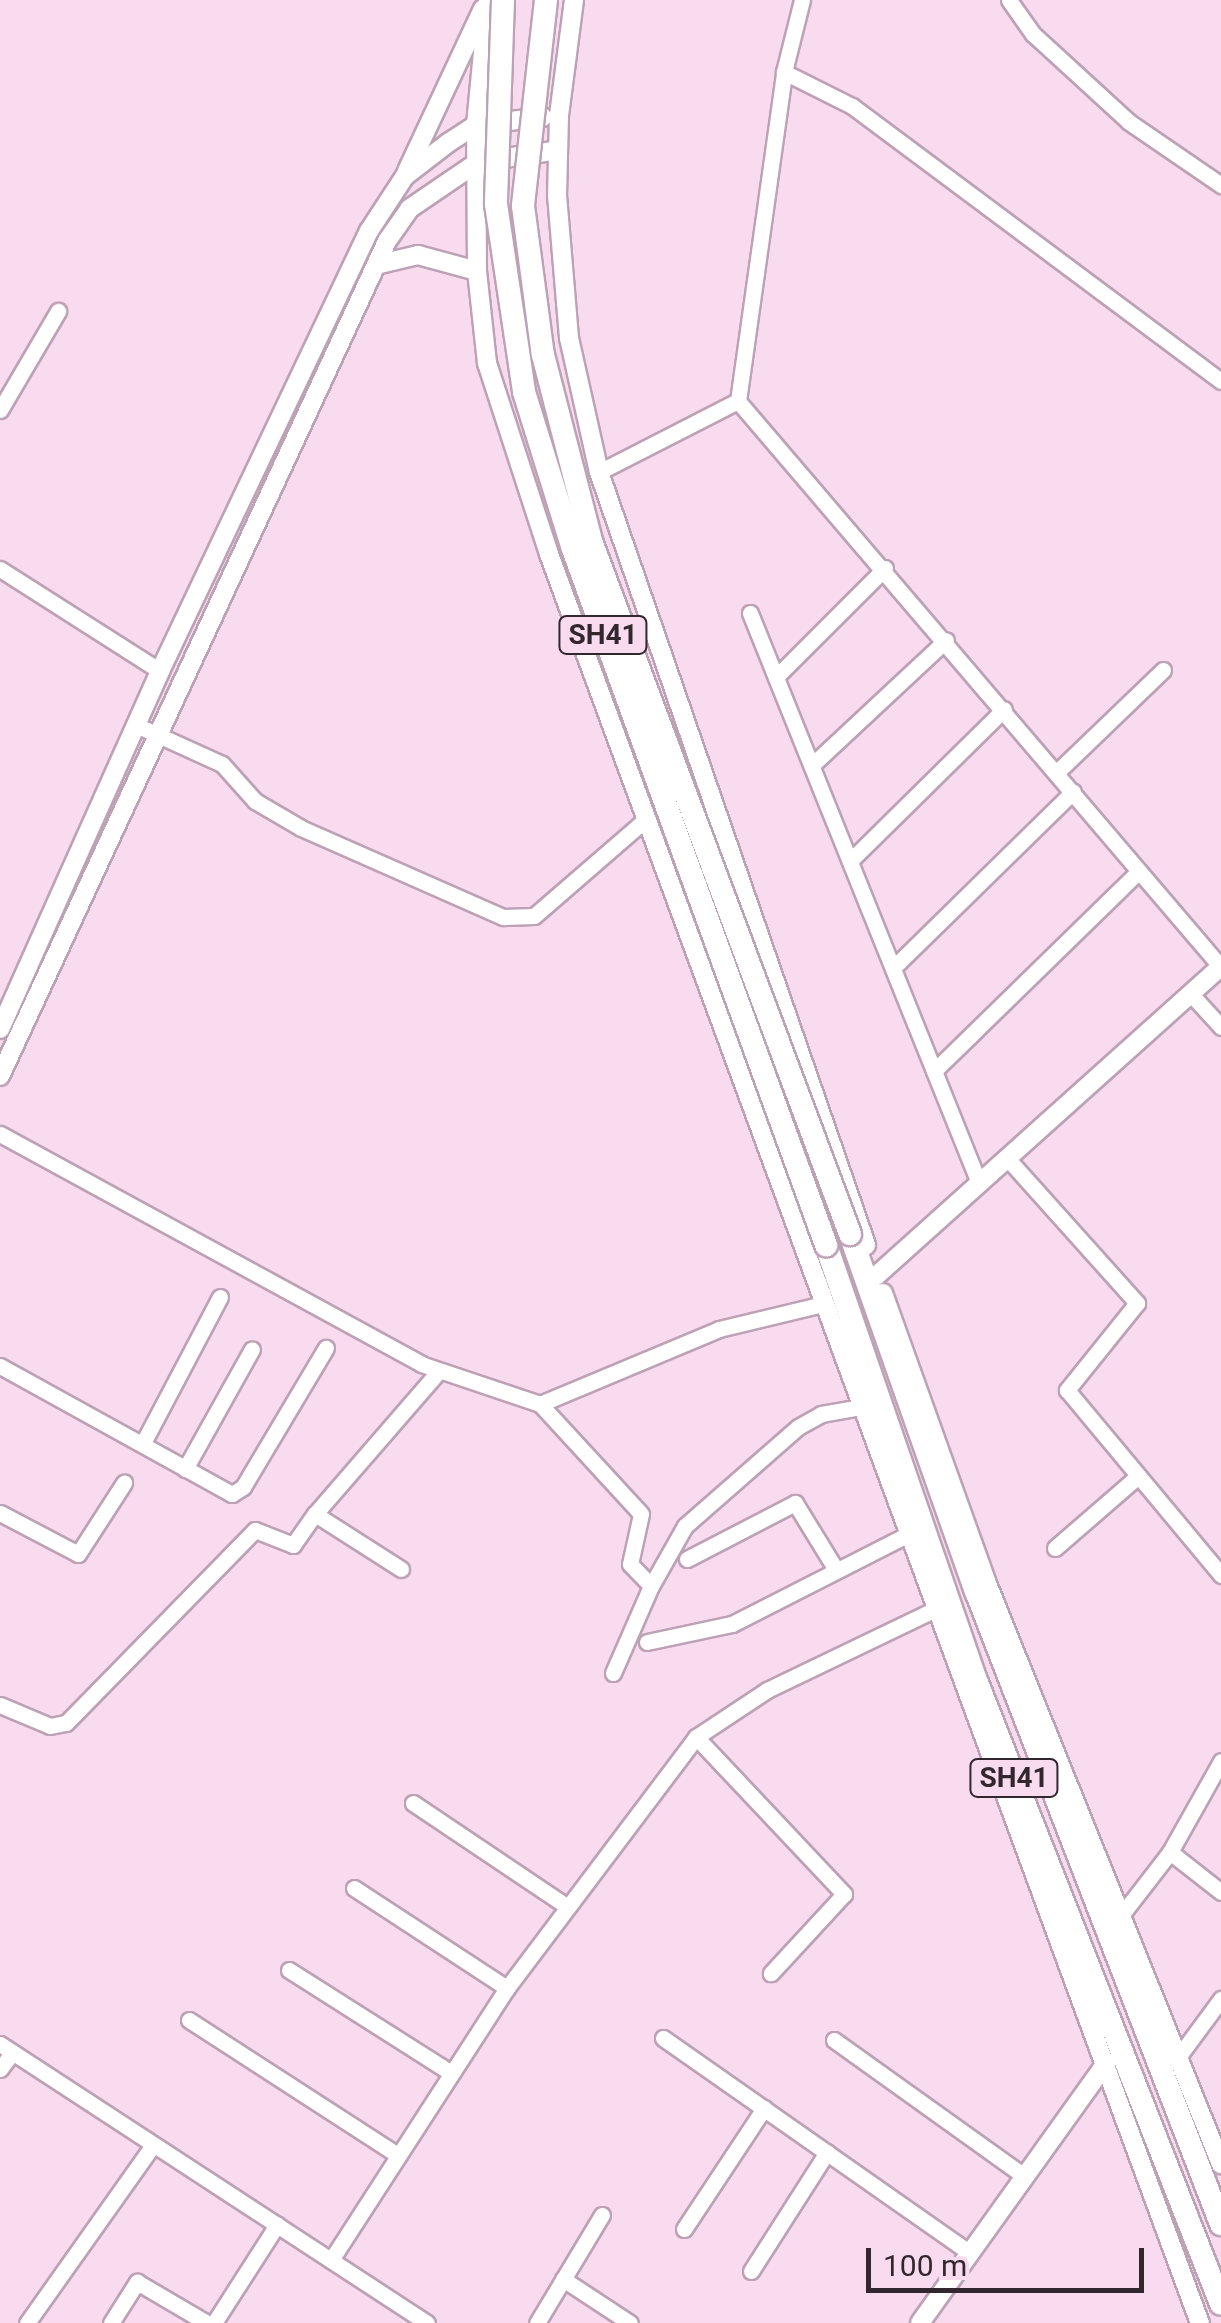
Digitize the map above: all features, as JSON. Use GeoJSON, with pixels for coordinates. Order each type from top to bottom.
{"type":"FeatureCollection","features":[{"type":"Feature","properties":{"kind":"main road","name":"SH41"},"geometry":{"type":"LineString","coordinates":[[502,0],[496,204],[524,392],[572,549],[826,1245],[976,1680],[1221,2304]]}},
{"type":"Feature","properties":{"kind":"main road","name":"SH41"},"geometry":{"type":"LineString","coordinates":[[546,0],[524,206],[543,355],[590,541],[850,1234],[997,1647],[1221,2224]]}},
{"type":"Feature","properties":{"kind":"street"},"geometry":{"type":"LineString","coordinates":[[488,0],[476,125],[478,272],[487,363],[646,819],[1200,2323]]}},
{"type":"Feature","properties":{"kind":"street"},"geometry":{"type":"LineString","coordinates":[[0,1029],[160,671],[368,231],[405,176],[488,0]]}},
{"type":"Feature","properties":{"kind":"street"},"geometry":{"type":"LineString","coordinates":[[574,0],[558,150],[569,338],[600,472],[876,1276],[1119,1918],[1221,2163]]}},
{"type":"Feature","properties":{"kind":"street"},"geometry":{"type":"LineString","coordinates":[[802,0],[784,72],[738,402],[885,568],[1220,966],[876,1276]]}},
{"type":"Feature","properties":{"kind":"street"},"geometry":{"type":"LineString","coordinates":[[1009,0],[1033,34],[1129,122],[1221,185]]}},
{"type":"Feature","properties":{"kind":"street"},"geometry":{"type":"LineString","coordinates":[[784,72],[852,106],[1221,381]]}},
{"type":"Feature","properties":{"kind":"street"},"geometry":{"type":"LineString","coordinates":[[405,176],[476,125],[559,115]]}},
{"type":"Feature","properties":{"kind":"street"},"geometry":{"type":"LineString","coordinates":[[0,1076],[155,733],[376,265],[410,210],[478,162],[558,150]]}},
{"type":"Feature","properties":{"kind":"street"},"geometry":{"type":"LineString","coordinates":[[376,265],[418,255],[478,272]]}},
{"type":"Feature","properties":{"kind":"street"},"geometry":{"type":"LineString","coordinates":[[0,410],[58,311]]}},
{"type":"Feature","properties":{"kind":"street"},"geometry":{"type":"LineString","coordinates":[[600,472],[738,402]]}},
{"type":"Feature","properties":{"kind":"street"},"geometry":{"type":"LineString","coordinates":[[776,677],[885,568]]}},
{"type":"Feature","properties":{"kind":"street"},"geometry":{"type":"LineString","coordinates":[[0,569],[160,671]]}},
{"type":"Feature","properties":{"kind":"street"},"geometry":{"type":"LineString","coordinates":[[750,613],[979,1183]]}},
{"type":"Feature","properties":{"kind":"street"},"geometry":{"type":"LineString","coordinates":[[812,766],[946,640]]}},
{"type":"Feature","properties":{"kind":"street"},"geometry":{"type":"LineString","coordinates":[[1056,772],[1163,670]]}},
{"type":"Feature","properties":{"kind":"street"},"geometry":{"type":"LineString","coordinates":[[850,862],[1004,709]]}},
{"type":"Feature","properties":{"kind":"street"},"geometry":{"type":"LineString","coordinates":[[136,724],[222,764],[255,801],[301,828],[503,917],[534,916],[646,819]]}},
{"type":"Feature","properties":{"kind":"street"},"geometry":{"type":"LineString","coordinates":[[893,968],[1073,792]]}},
{"type":"Feature","properties":{"kind":"street"},"geometry":{"type":"LineString","coordinates":[[934,1071],[1139,870]]}},
{"type":"Feature","properties":{"kind":"street"},"geometry":{"type":"LineString","coordinates":[[1190,993],[1221,1028]]}},
{"type":"Feature","properties":{"kind":"street"},"geometry":{"type":"LineString","coordinates":[[0,1134],[439,1371],[540,1404],[639,1506],[630,1564],[651,1586]]}},
{"type":"Feature","properties":{"kind":"street"},"geometry":{"type":"LineString","coordinates":[[1007,1158],[1137,1303],[1067,1390],[1221,1575]]}},
{"type":"Feature","properties":{"kind":"street"},"geometry":{"type":"LineString","coordinates":[[142,1443],[220,1297]]}},
{"type":"Feature","properties":{"kind":"street"},"geometry":{"type":"LineString","coordinates":[[540,1404],[720,1329],[823,1304]]}},
{"type":"Feature","properties":{"kind":"street"},"geometry":{"type":"LineString","coordinates":[[0,1366],[185,1469],[236,1493],[326,1348]]}},
{"type":"Feature","properties":{"kind":"street"},"geometry":{"type":"LineString","coordinates":[[185,1469],[252,1349]]}},
{"type":"Feature","properties":{"kind":"street"},"geometry":{"type":"LineString","coordinates":[[0,1705],[50,1726],[66,1723],[248,1534],[262,1530],[294,1545],[314,1514],[439,1371]]}},
{"type":"Feature","properties":{"kind":"street"},"geometry":{"type":"LineString","coordinates":[[613,1673],[651,1586],[685,1526],[798,1428],[821,1414],[861,1407]]}},
{"type":"Feature","properties":{"kind":"street"},"geometry":{"type":"LineString","coordinates":[[1055,1548],[1137,1477]]}},
{"type":"Feature","properties":{"kind":"street"},"geometry":{"type":"LineString","coordinates":[[0,1513],[78,1554],[124,1483]]}},
{"type":"Feature","properties":{"kind":"street"},"geometry":{"type":"LineString","coordinates":[[686,1559],[795,1502],[835,1568]]}},
{"type":"Feature","properties":{"kind":"street"},"geometry":{"type":"LineString","coordinates":[[314,1514],[401,1569]]}},
{"type":"Feature","properties":{"kind":"street"},"geometry":{"type":"LineString","coordinates":[[648,1642],[709,1633],[908,1535]]}},
{"type":"Feature","properties":{"kind":"street"},"geometry":{"type":"LineString","coordinates":[[331,2260],[507,1988],[696,1737],[767,1690],[935,1610]]}},
{"type":"Feature","properties":{"kind":"street"},"geometry":{"type":"LineString","coordinates":[[696,1737],[844,1894],[771,1973]]}},
{"type":"Feature","properties":{"kind":"street"},"geometry":{"type":"LineString","coordinates":[[1119,1918],[1170,1852],[1219,1770]]}},
{"type":"Feature","properties":{"kind":"street"},"geometry":{"type":"LineString","coordinates":[[413,1802],[566,1906]]}},
{"type":"Feature","properties":{"kind":"street"},"geometry":{"type":"LineString","coordinates":[[1170,1852],[1221,1892]]}},
{"type":"Feature","properties":{"kind":"street"},"geometry":{"type":"LineString","coordinates":[[354,1888],[507,1988]]}},
{"type":"Feature","properties":{"kind":"street"},"geometry":{"type":"LineString","coordinates":[[289,1970],[452,2073]]}},
{"type":"Feature","properties":{"kind":"street"},"geometry":{"type":"LineString","coordinates":[[1176,2060],[1221,1999]]}},
{"type":"Feature","properties":{"kind":"street"},"geometry":{"type":"LineString","coordinates":[[189,2020],[398,2156]]}},
{"type":"Feature","properties":{"kind":"street"},"geometry":{"type":"LineString","coordinates":[[664,2038],[969,2252]]}},
{"type":"Feature","properties":{"kind":"street"},"geometry":{"type":"LineString","coordinates":[[834,2040],[1024,2176]]}},
{"type":"Feature","properties":{"kind":"street"},"geometry":{"type":"LineString","coordinates":[[0,2069],[6,2048],[427,2323]]}},
{"type":"Feature","properties":{"kind":"street"},"geometry":{"type":"LineString","coordinates":[[920,2323],[1107,2062]]}},
{"type":"Feature","properties":{"kind":"street"},"geometry":{"type":"LineString","coordinates":[[684,2229],[764,2108]]}},
{"type":"Feature","properties":{"kind":"street"},"geometry":{"type":"LineString","coordinates":[[27,2323],[153,2145]]}},
{"type":"Feature","properties":{"kind":"street"},"geometry":{"type":"LineString","coordinates":[[751,2271],[826,2152]]}},
{"type":"Feature","properties":{"kind":"street"},"geometry":{"type":"LineString","coordinates":[[537,2323],[602,2214]]}},
{"type":"Feature","properties":{"kind":"street"},"geometry":{"type":"LineString","coordinates":[[111,2323],[138,2282],[211,2323],[276,2225]]}},
{"type":"Feature","properties":{"kind":"street"},"geometry":{"type":"LineString","coordinates":[[563,2279],[630,2323]]}}]}
